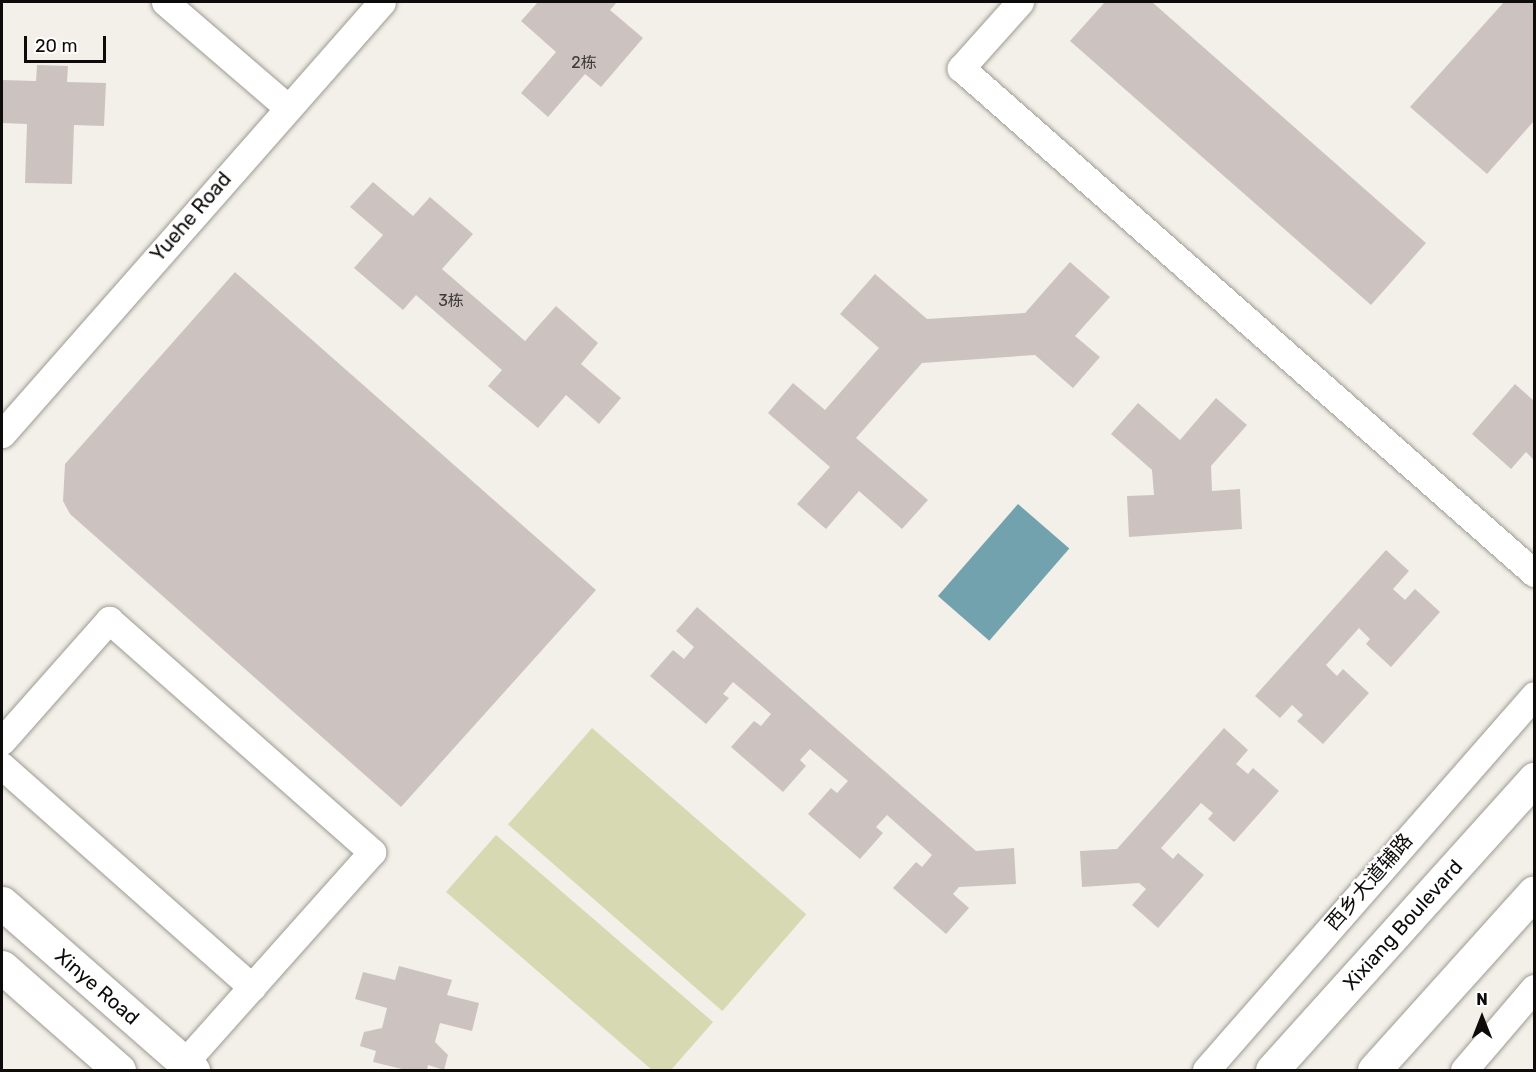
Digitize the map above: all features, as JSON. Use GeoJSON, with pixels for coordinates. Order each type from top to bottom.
{"type":"FeatureCollection","features":[{"type":"Feature","properties":{"kind":"main road","name":"Xixiang Boulevard"},"geometry":{"type":"LineString","coordinates":[[1272,1071],[1534,779]]}},
{"type":"Feature","properties":{"kind":"main road"},"geometry":{"type":"LineString","coordinates":[[1374,1071],[1534,892]]}},
{"type":"Feature","properties":{"kind":"main road","name":"Xinye Road"},"geometry":{"type":"LineString","coordinates":[[2,903],[188,1066]]}},
{"type":"Feature","properties":{"kind":"main road"},"geometry":{"type":"LineString","coordinates":[[2,968],[119,1071]]}},
{"type":"Feature","properties":{"kind":"street"},"geometry":{"type":"LineString","coordinates":[[165,2],[286,107]]}},
{"type":"Feature","properties":{"kind":"street","name":"Yuehe Road"},"geometry":{"type":"LineString","coordinates":[[2,434],[286,107],[382,2]]}},
{"type":"Feature","properties":{"kind":"street"},"geometry":{"type":"LineString","coordinates":[[1020,2],[961,68],[1534,573]]}},
{"type":"Feature","properties":{"kind":"street"},"geometry":{"type":"LineString","coordinates":[[2,741],[109,620],[372,852],[252,987],[188,1066]]}},
{"type":"Feature","properties":{"kind":"street","name":"西乡大道辅路"},"geometry":{"type":"LineString","coordinates":[[1206,1071],[1534,695]]}},
{"type":"Feature","properties":{"kind":"street"},"geometry":{"type":"LineString","coordinates":[[2,766],[252,987]]}},
{"type":"Feature","properties":{"kind":"street"},"geometry":{"type":"LineString","coordinates":[[1464,1071],[1534,988]]}},
{"type":"Feature","properties":{"kind":"green space"},"geometry":{"type":"Polygon","coordinates":[[[592,728],[806,914],[722,1011],[508,825],[592,728]]]}},
{"type":"Feature","properties":{"kind":"green space"},"geometry":{"type":"Polygon","coordinates":[[[496,835],[713,1022],[671,1070],[652,1070],[446,892],[496,835]]]}},
{"type":"Feature","properties":{"kind":"water"},"geometry":{"type":"Polygon","coordinates":[[[1018,504],[1069,549],[989,641],[938,596],[1018,504]]]}},
{"type":"Feature","properties":{"kind":"building"},"geometry":{"type":"Polygon","coordinates":[[[538,2],[617,2],[610,10],[643,38],[601,87],[585,74],[548,117],[521,93],[556,52],[521,21],[538,2]]]}},
{"type":"Feature","properties":{"kind":"building"},"geometry":{"type":"Polygon","coordinates":[[[1105,2],[1152,2],[1426,243],[1371,305],[1070,41],[1105,2]]]}},
{"type":"Feature","properties":{"kind":"building"},"geometry":{"type":"Polygon","coordinates":[[[1504,2],[1534,2],[1534,121],[1487,174],[1410,107],[1504,2]]]}},
{"type":"Feature","properties":{"kind":"building"},"geometry":{"type":"Polygon","coordinates":[[[37,65],[68,66],[67,82],[106,83],[104,126],[74,125],[72,184],[25,183],[27,124],[2,123],[2,80],[36,81],[37,65]]]}},
{"type":"Feature","properties":{"kind":"building"},"geometry":{"type":"Polygon","coordinates":[[[373,182],[413,216],[430,197],[473,234],[442,269],[525,341],[556,306],[598,343],[581,364],[621,398],[599,424],[566,395],[538,428],[488,386],[502,370],[416,295],[403,310],[354,268],[383,235],[350,207],[373,182]]]}},
{"type":"Feature","properties":{"kind":"building"},"geometry":{"type":"Polygon","coordinates":[[[1070,262],[1110,297],[1075,336],[1100,357],[1073,388],[1035,355],[922,363],[856,438],[928,500],[902,529],[859,491],[826,529],[797,504],[830,467],[768,413],[793,383],[825,410],[879,348],[840,314],[875,274],[927,319],[1025,313],[1070,262]]]}},
{"type":"Feature","properties":{"kind":"building"},"geometry":{"type":"Polygon","coordinates":[[[235,272],[596,590],[401,807],[70,514],[63,501],[65,464],[235,272]]]}},
{"type":"Feature","properties":{"kind":"building"},"geometry":{"type":"Polygon","coordinates":[[[1515,384],[1534,401],[1534,460],[1526,452],[1511,469],[1472,434],[1515,384]]]}},
{"type":"Feature","properties":{"kind":"building"},"geometry":{"type":"Polygon","coordinates":[[[1216,398],[1247,425],[1211,466],[1212,491],[1240,489],[1242,529],[1129,537],[1127,496],[1154,495],[1152,470],[1111,434],[1138,403],[1180,440],[1216,398]]]}},
{"type":"Feature","properties":{"kind":"building"},"geometry":{"type":"Polygon","coordinates":[[[1386,550],[1409,571],[1393,589],[1405,600],[1415,589],[1440,612],[1391,667],[1366,644],[1370,639],[1359,628],[1326,665],[1337,676],[1343,669],[1369,693],[1323,744],[1297,721],[1303,715],[1292,705],[1280,718],[1255,696],[1386,550]]]}},
{"type":"Feature","properties":{"kind":"building"},"geometry":{"type":"Polygon","coordinates":[[[697,607],[976,851],[1014,848],[1016,884],[959,887],[953,894],[969,908],[946,934],[893,888],[916,862],[922,867],[932,855],[887,815],[876,827],[883,833],[860,859],[808,814],[831,788],[837,793],[848,781],[810,749],[800,760],[806,766],[783,792],[731,747],[754,721],[761,726],[771,714],[733,682],[723,694],[729,698],[706,724],[650,676],[673,650],[684,659],[694,647],[676,631],[697,607]]]}},
{"type":"Feature","properties":{"kind":"building"},"geometry":{"type":"Polygon","coordinates":[[[1224,728],[1248,750],[1236,764],[1248,774],[1253,768],[1279,791],[1234,842],[1208,819],[1213,813],[1201,803],[1161,848],[1173,859],[1178,853],[1204,875],[1158,928],[1132,905],[1146,889],[1139,883],[1082,887],[1080,851],[1117,849],[1224,728]]]}},
{"type":"Feature","properties":{"kind":"building"},"geometry":{"type":"Polygon","coordinates":[[[399,966],[452,980],[447,995],[479,1003],[472,1031],[440,1023],[435,1042],[448,1055],[444,1070],[428,1065],[427,1070],[406,1070],[373,1062],[376,1051],[360,1046],[364,1032],[382,1028],[387,1008],[355,999],[363,972],[395,980],[399,966]]]}}]}
